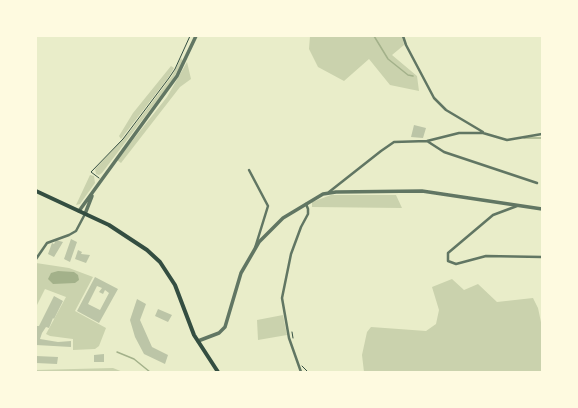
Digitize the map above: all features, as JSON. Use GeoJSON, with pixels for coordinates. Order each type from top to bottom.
{"type":"FeatureCollection","features":[{"type":"Feature","properties":{"kind":"main road"},"geometry":{"type":"LineString","coordinates":[[36,190],[123,232],[160,262],[175,285],[190,328],[218,372]]}},
{"type":"Feature","properties":{"kind":"street"},"geometry":{"type":"LineString","coordinates":[[79,211],[177,76],[196,36]]}},
{"type":"Feature","properties":{"kind":"street"},"geometry":{"type":"LineString","coordinates":[[403,36],[406,45],[434,98],[446,110],[483,132],[507,140],[542,134]]}},
{"type":"Feature","properties":{"kind":"street"},"geometry":{"type":"LineString","coordinates":[[198,341],[219,333],[225,327],[241,273],[255,248],[283,218],[305,203],[329,192],[380,151],[394,142],[427,141],[459,132],[483,132]]}},
{"type":"Feature","properties":{"kind":"street"},"geometry":{"type":"LineString","coordinates":[[427,141],[444,152],[537,183]]}},
{"type":"Feature","properties":{"kind":"street"},"geometry":{"type":"LineString","coordinates":[[248,170],[268,206],[258,234],[255,248]]}},
{"type":"Feature","properties":{"kind":"street"},"geometry":{"type":"LineString","coordinates":[[329,192],[422,191],[542,209]]}},
{"type":"Feature","properties":{"kind":"street"},"geometry":{"type":"LineString","coordinates":[[36,259],[46,243],[76,231],[85,214],[93,193]]}},
{"type":"Feature","properties":{"kind":"street"},"geometry":{"type":"LineString","coordinates":[[301,372],[289,338],[282,298],[291,254],[301,227],[308,214],[308,209],[305,203]]}},
{"type":"Feature","properties":{"kind":"street"},"geometry":{"type":"LineString","coordinates":[[518,205],[493,215],[448,253],[448,261],[456,264],[486,256],[542,257]]}},
{"type":"Feature","properties":{"kind":"street"},"geometry":{"type":"LineString","coordinates":[[258,234],[263,238]]}},
{"type":"Feature","properties":{"kind":"path"},"geometry":{"type":"LineString","coordinates":[[101,180],[91,172],[123,139],[169,78],[175,69],[190,36]]}},
{"type":"Feature","properties":{"kind":"path"},"geometry":{"type":"LineString","coordinates":[[291,330],[294,343]]}},
{"type":"Feature","properties":{"kind":"path"},"geometry":{"type":"LineString","coordinates":[[302,365],[308,372]]}},
{"type":"Feature","properties":{"kind":"shaded area"},"geometry":{"type":"Polygon","coordinates":[[[310,36],[402,36],[404,45],[392,55],[417,76],[419,91],[390,85],[369,59],[344,81],[318,67],[309,49],[310,36]]]}},
{"type":"Feature","properties":{"kind":"shaded area"},"geometry":{"type":"Polygon","coordinates":[[[181,58],[183,61],[171,82],[102,173],[99,175],[96,174],[95,169],[131,130],[172,76],[181,58]]]}},
{"type":"Feature","properties":{"kind":"shaded area"},"geometry":{"type":"Polygon","coordinates":[[[187,62],[191,79],[180,87],[121,163],[117,160],[167,97],[187,62]]]}},
{"type":"Feature","properties":{"kind":"shaded area"},"geometry":{"type":"Polygon","coordinates":[[[171,66],[174,68],[168,78],[121,139],[119,136],[133,113],[171,66]]]}},
{"type":"Feature","properties":{"kind":"shaded area"},"geometry":{"type":"Polygon","coordinates":[[[90,175],[94,176],[95,183],[80,204],[76,205],[90,175]]]}},
{"type":"Feature","properties":{"kind":"shaded area"},"geometry":{"type":"Polygon","coordinates":[[[331,195],[396,195],[402,208],[312,207],[312,202],[331,195]]]}},
{"type":"Feature","properties":{"kind":"shaded area"},"geometry":{"type":"Polygon","coordinates":[[[36,263],[69,268],[93,277],[75,311],[106,328],[99,346],[95,349],[73,350],[73,339],[50,336],[46,334],[66,297],[45,289],[36,307],[36,263]]]}},
{"type":"Feature","properties":{"kind":"shaded area"},"geometry":{"type":"Polygon","coordinates":[[[58,271],[74,272],[78,275],[79,280],[75,283],[53,284],[48,279],[51,273],[58,271]]]}},
{"type":"Feature","properties":{"kind":"shaded area"},"geometry":{"type":"Polygon","coordinates":[[[452,279],[464,290],[478,284],[497,302],[533,298],[538,308],[542,327],[542,372],[364,372],[362,355],[367,332],[371,327],[426,331],[436,324],[439,310],[432,287],[452,279]]]}},
{"type":"Feature","properties":{"kind":"shaded area"},"geometry":{"type":"Polygon","coordinates":[[[283,315],[287,335],[258,340],[257,320],[283,315]]]}},
{"type":"Feature","properties":{"kind":"shaded area"},"geometry":{"type":"Polygon","coordinates":[[[113,368],[123,372],[36,372],[36,370],[113,368]]]}},
{"type":"Feature","properties":{"kind":"building"},"geometry":{"type":"Polygon","coordinates":[[[414,125],[426,128],[423,138],[411,137],[414,125]]]}},
{"type":"Feature","properties":{"kind":"building"},"geometry":{"type":"Polygon","coordinates":[[[71,239],[77,242],[70,262],[64,259],[71,239]]]}},
{"type":"Feature","properties":{"kind":"building"},"geometry":{"type":"Polygon","coordinates":[[[56,240],[63,242],[54,257],[48,254],[52,243],[54,244],[56,240]]]}},
{"type":"Feature","properties":{"kind":"building"},"geometry":{"type":"Polygon","coordinates":[[[78,250],[82,252],[81,254],[90,255],[86,263],[75,259],[78,250]]]}},
{"type":"Feature","properties":{"kind":"building"},"geometry":{"type":"Polygon","coordinates":[[[95,277],[118,289],[99,323],[77,311],[95,277]],[[97,286],[88,304],[100,310],[109,293],[105,290],[103,294],[99,292],[102,288],[97,286]]]}},
{"type":"Feature","properties":{"kind":"building"},"geometry":{"type":"Polygon","coordinates":[[[54,296],[63,301],[49,328],[46,327],[40,339],[58,342],[71,341],[71,347],[36,345],[36,328],[39,326],[54,296]]]}},
{"type":"Feature","properties":{"kind":"building"},"geometry":{"type":"Polygon","coordinates":[[[137,299],[146,304],[140,320],[152,347],[168,355],[165,364],[144,354],[135,337],[130,320],[137,299]]]}},
{"type":"Feature","properties":{"kind":"building"},"geometry":{"type":"Polygon","coordinates":[[[158,309],[172,315],[168,322],[155,316],[158,309]]]}},
{"type":"Feature","properties":{"kind":"building"},"geometry":{"type":"Polygon","coordinates":[[[104,354],[104,362],[94,362],[94,355],[104,354]]]}},
{"type":"Feature","properties":{"kind":"building"},"geometry":{"type":"Polygon","coordinates":[[[36,356],[58,357],[57,364],[36,363],[36,356]]]}},
{"type":"Feature","properties":{"kind":"waterway"},"geometry":{"type":"LineString","coordinates":[[374,36],[388,59],[408,75],[413,76]]}},
{"type":"Feature","properties":{"kind":"waterway"},"geometry":{"type":"LineString","coordinates":[[524,138],[542,138]]}},
{"type":"Feature","properties":{"kind":"waterway"},"geometry":{"type":"LineString","coordinates":[[117,352],[134,359],[150,372]]}}]}
